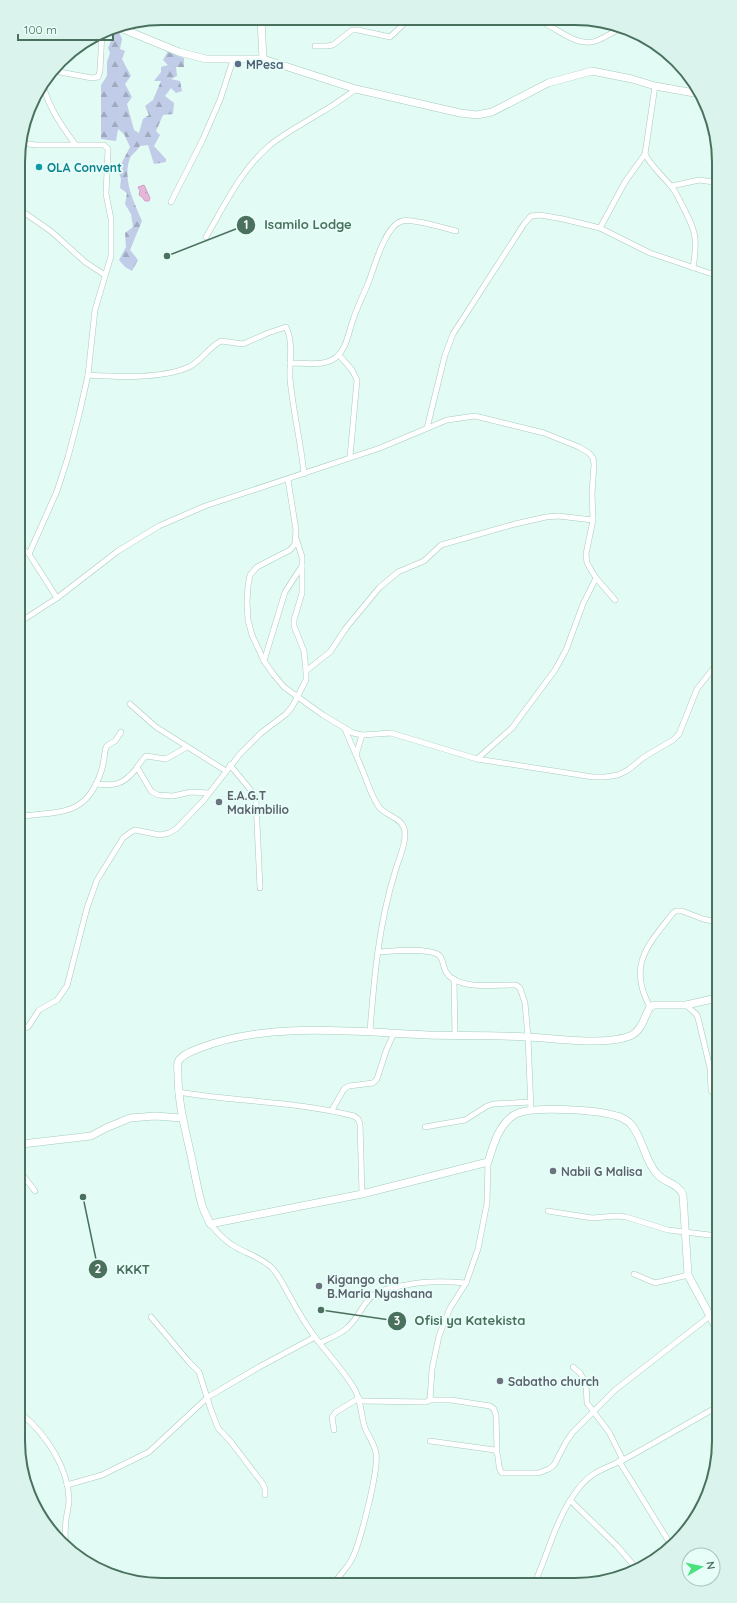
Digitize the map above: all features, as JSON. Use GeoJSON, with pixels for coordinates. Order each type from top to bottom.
{"type":"FeatureCollection","features":[{"type":"Feature","properties":{"kind":"street"},"geometry":{"type":"LineString","coordinates":[[261,25],[263,60]]}},
{"type":"Feature","properties":{"kind":"street"},"geometry":{"type":"LineString","coordinates":[[315,46],[333,45],[352,30],[390,37],[403,25]]}},
{"type":"Feature","properties":{"kind":"street"},"geometry":{"type":"LineString","coordinates":[[546,25],[569,37],[580,41],[589,42],[597,40],[615,31]]}},
{"type":"Feature","properties":{"kind":"street"},"geometry":{"type":"LineString","coordinates":[[126,30],[179,52],[206,59],[263,60],[356,89],[460,113],[477,115],[492,112],[548,83],[592,71],[632,79],[655,86],[693,93]]}},
{"type":"Feature","properties":{"kind":"street"},"geometry":{"type":"LineString","coordinates":[[59,72],[92,78],[98,77],[100,71],[102,39]]}},
{"type":"Feature","properties":{"kind":"street"},"geometry":{"type":"LineString","coordinates":[[171,202],[202,141],[217,107],[233,60]]}},
{"type":"Feature","properties":{"kind":"street"},"geometry":{"type":"LineString","coordinates":[[600,228],[625,182],[645,154],[655,86]]}},
{"type":"Feature","properties":{"kind":"street"},"geometry":{"type":"LineString","coordinates":[[206,237],[232,192],[252,163],[269,146],[290,130],[321,113],[356,89]]}},
{"type":"Feature","properties":{"kind":"street"},"geometry":{"type":"LineString","coordinates":[[45,91],[52,111],[75,144]]}},
{"type":"Feature","properties":{"kind":"street"},"geometry":{"type":"LineString","coordinates":[[27,144],[104,145],[108,149],[106,194],[111,219],[112,239],[110,256],[95,310],[88,375],[79,415],[57,491],[29,554]]}},
{"type":"Feature","properties":{"kind":"street"},"geometry":{"type":"LineString","coordinates":[[645,154],[649,161],[672,186],[692,224],[696,236],[693,268]]}},
{"type":"Feature","properties":{"kind":"street"},"geometry":{"type":"LineString","coordinates":[[672,186],[699,180],[712,182]]}},
{"type":"Feature","properties":{"kind":"street"},"geometry":{"type":"LineString","coordinates":[[25,214],[52,232],[85,262],[104,275]]}},
{"type":"Feature","properties":{"kind":"street"},"geometry":{"type":"LineString","coordinates":[[427,428],[444,355],[453,334],[527,219],[531,216],[540,215],[600,228],[650,253],[712,274]]}},
{"type":"Feature","properties":{"kind":"street"},"geometry":{"type":"LineString","coordinates":[[290,363],[320,363],[331,361],[339,355],[345,343],[379,253],[395,225],[403,221],[411,221],[456,231]]}},
{"type":"Feature","properties":{"kind":"street"},"geometry":{"type":"LineString","coordinates":[[88,375],[144,376],[177,370],[191,366],[221,341],[243,344],[286,327],[289,334],[290,343],[290,380],[304,474]]}},
{"type":"Feature","properties":{"kind":"street"},"geometry":{"type":"LineString","coordinates":[[339,355],[352,370],[357,380],[350,457]]}},
{"type":"Feature","properties":{"kind":"street"},"geometry":{"type":"LineString","coordinates":[[25,619],[57,598],[118,551],[159,526],[205,506],[288,480],[350,457],[380,448],[447,420],[475,416],[544,433],[579,447],[589,453],[594,464],[592,493],[593,520],[586,554],[587,563],[596,578],[614,600]]}},
{"type":"Feature","properties":{"kind":"street"},"geometry":{"type":"LineString","coordinates":[[288,480],[295,522],[295,544],[290,550],[257,567],[250,575],[247,602],[248,620],[252,636],[264,660],[284,687],[297,698],[345,729],[362,735],[385,732],[396,734],[477,759],[593,777],[606,777],[618,775],[644,757],[673,740],[679,734],[697,689],[712,670]]}},
{"type":"Feature","properties":{"kind":"street"},"geometry":{"type":"LineString","coordinates":[[306,671],[330,652],[350,622],[379,588],[398,572],[424,561],[441,545],[515,524],[546,517],[558,516],[593,520]]}},
{"type":"Feature","properties":{"kind":"street"},"geometry":{"type":"LineString","coordinates":[[25,1028],[28,1027],[39,1010],[57,1000],[67,986],[87,908],[97,880],[124,838],[135,830],[160,835],[169,833],[183,824],[209,793],[230,764],[261,733],[286,714],[297,698],[306,680],[306,671],[304,651],[294,626],[294,620],[302,593],[302,557],[296,538]]}},
{"type":"Feature","properties":{"kind":"street"},"geometry":{"type":"LineString","coordinates":[[25,550],[29,554],[57,598]]}},
{"type":"Feature","properties":{"kind":"street"},"geometry":{"type":"LineString","coordinates":[[264,660],[285,592],[302,565]]}},
{"type":"Feature","properties":{"kind":"street"},"geometry":{"type":"LineString","coordinates":[[477,759],[512,728],[555,670],[566,650],[583,604],[596,578]]}},
{"type":"Feature","properties":{"kind":"street"},"geometry":{"type":"LineString","coordinates":[[130,704],[156,727],[226,771]]}},
{"type":"Feature","properties":{"kind":"street"},"geometry":{"type":"LineString","coordinates":[[345,729],[376,802],[386,814],[399,821],[403,826],[405,833],[392,879],[378,952],[370,1031]]}},
{"type":"Feature","properties":{"kind":"street"},"geometry":{"type":"LineString","coordinates":[[25,816],[52,814],[80,804],[91,794],[96,784],[101,772],[106,747],[115,741],[121,732]]}},
{"type":"Feature","properties":{"kind":"street"},"geometry":{"type":"LineString","coordinates":[[356,756],[362,735]]}},
{"type":"Feature","properties":{"kind":"street"},"geometry":{"type":"LineString","coordinates":[[96,784],[110,786],[117,785],[131,775],[146,756],[166,759],[187,747]]}},
{"type":"Feature","properties":{"kind":"street"},"geometry":{"type":"LineString","coordinates":[[230,764],[254,794],[256,801],[260,888]]}},
{"type":"Feature","properties":{"kind":"street"},"geometry":{"type":"LineString","coordinates":[[137,767],[151,791],[158,796],[172,796],[191,792],[209,793]]}},
{"type":"Feature","properties":{"kind":"street"},"geometry":{"type":"LineString","coordinates":[[650,1007],[640,982],[642,957],[647,947],[673,912],[682,911],[712,921]]}},
{"type":"Feature","properties":{"kind":"street"},"geometry":{"type":"LineString","coordinates":[[378,952],[426,952],[437,954],[440,956],[447,974],[462,983],[475,986],[516,985],[520,988],[525,1003],[531,1110]]}},
{"type":"Feature","properties":{"kind":"street"},"geometry":{"type":"LineString","coordinates":[[454,979],[455,1035]]}},
{"type":"Feature","properties":{"kind":"street"},"geometry":{"type":"LineString","coordinates":[[338,1578],[352,1559],[355,1551],[364,1520],[376,1467],[376,1452],[373,1443],[367,1434],[359,1399],[335,1360],[315,1337],[302,1317],[281,1279],[272,1268],[260,1259],[231,1245],[220,1236],[210,1224],[203,1206],[182,1118],[178,1092],[178,1067],[180,1059],[191,1052],[214,1043],[238,1037],[262,1033],[302,1031],[370,1031],[602,1040],[618,1039],[635,1033],[639,1029],[650,1007],[658,1005],[686,1005],[712,999]]}},
{"type":"Feature","properties":{"kind":"street"},"geometry":{"type":"LineString","coordinates":[[686,1005],[696,1015],[699,1022],[710,1068],[712,1092]]}},
{"type":"Feature","properties":{"kind":"street"},"geometry":{"type":"LineString","coordinates":[[332,1110],[344,1089],[348,1086],[373,1083],[377,1079],[394,1033]]}},
{"type":"Feature","properties":{"kind":"street"},"geometry":{"type":"LineString","coordinates":[[178,1092],[208,1097],[311,1106],[354,1116],[358,1119],[362,1194]]}},
{"type":"Feature","properties":{"kind":"street"},"geometry":{"type":"LineString","coordinates":[[425,1128],[465,1120],[487,1106],[493,1104],[530,1102]]}},
{"type":"Feature","properties":{"kind":"street"},"geometry":{"type":"LineString","coordinates":[[430,1400],[432,1369],[439,1336],[450,1308],[466,1283],[483,1230],[487,1203],[488,1162],[494,1142],[504,1125],[514,1115],[522,1111],[568,1109],[592,1111],[616,1115],[631,1124],[657,1174],[681,1191],[683,1199],[688,1275],[712,1320]]}},
{"type":"Feature","properties":{"kind":"street"},"geometry":{"type":"LineString","coordinates":[[25,1144],[92,1136],[106,1128],[130,1118],[155,1116],[182,1118]]}},
{"type":"Feature","properties":{"kind":"street"},"geometry":{"type":"LineString","coordinates":[[210,1224],[362,1194],[488,1162]]}},
{"type":"Feature","properties":{"kind":"street"},"geometry":{"type":"LineString","coordinates":[[25,1178],[35,1191]]}},
{"type":"Feature","properties":{"kind":"street"},"geometry":{"type":"LineString","coordinates":[[548,1210],[592,1218],[617,1216],[626,1217],[656,1227],[685,1233],[712,1235]]}},
{"type":"Feature","properties":{"kind":"street"},"geometry":{"type":"LineString","coordinates":[[634,1274],[655,1283],[688,1275]]}},
{"type":"Feature","properties":{"kind":"street"},"geometry":{"type":"LineString","coordinates":[[320,1343],[340,1333],[348,1327],[374,1294],[389,1289],[424,1282],[437,1281],[466,1283]]}},
{"type":"Feature","properties":{"kind":"street"},"geometry":{"type":"LineString","coordinates":[[334,1430],[332,1417],[336,1412],[359,1399],[426,1402],[430,1400],[451,1400],[490,1406],[494,1409],[496,1415],[497,1451],[500,1470],[502,1473],[535,1474],[546,1471],[554,1465],[566,1442],[574,1432],[594,1411],[627,1380],[710,1316]]}},
{"type":"Feature","properties":{"kind":"street"},"geometry":{"type":"LineString","coordinates":[[151,1317],[199,1372],[218,1428],[231,1442],[263,1484],[265,1495]]}},
{"type":"Feature","properties":{"kind":"street"},"geometry":{"type":"LineString","coordinates":[[67,1485],[102,1475],[149,1452],[208,1397],[259,1367],[315,1337]]}},
{"type":"Feature","properties":{"kind":"street"},"geometry":{"type":"LineString","coordinates":[[573,1367],[584,1378],[587,1403],[609,1432],[621,1460],[669,1541]]}},
{"type":"Feature","properties":{"kind":"street"},"geometry":{"type":"LineString","coordinates":[[538,1578],[561,1516],[579,1488],[592,1475],[712,1409]]}},
{"type":"Feature","properties":{"kind":"street"},"geometry":{"type":"LineString","coordinates":[[25,1417],[42,1434],[54,1453],[67,1485],[69,1500],[66,1522],[66,1539]]}},
{"type":"Feature","properties":{"kind":"street"},"geometry":{"type":"LineString","coordinates":[[430,1441],[493,1449],[497,1451]]}},
{"type":"Feature","properties":{"kind":"street"},"geometry":{"type":"LineString","coordinates":[[570,1500],[617,1546],[633,1565]]}},
{"type":"Feature","properties":{"kind":"green space"},"geometry":{"type":"Polygon","coordinates":[[[119,32],[122,39],[120,49],[125,51],[122,59],[131,76],[125,84],[132,97],[127,104],[134,130],[139,133],[143,119],[149,115],[145,106],[153,100],[161,81],[154,81],[161,72],[161,67],[168,65],[163,60],[168,51],[184,58],[184,67],[176,67],[177,76],[171,79],[180,81],[182,91],[176,93],[171,88],[165,96],[174,103],[173,114],[163,115],[156,131],[160,135],[154,146],[166,159],[166,162],[154,164],[148,145],[140,146],[137,149],[130,158],[128,166],[127,174],[130,190],[142,221],[130,250],[138,260],[132,271],[125,267],[119,260],[126,247],[125,233],[133,227],[131,214],[125,204],[127,193],[120,188],[121,179],[118,170],[130,147],[124,134],[118,129],[116,141],[101,139],[101,85],[107,76],[107,62],[110,53],[108,48],[112,38],[111,35],[119,32]]]}},
{"type":"Feature","properties":{"kind":"water"},"geometry":{"type":"Polygon","coordinates":[[[144,185],[150,198],[149,201],[145,201],[139,195],[140,191],[138,187],[144,185]]]}},
{"type":"Feature","properties":{"kind":"place","name":"MPesa"},"geometry":{"type":"Point","coordinates":[238,64]}},
{"type":"Feature","properties":{"kind":"place","name":"OLA Convent"},"geometry":{"type":"Point","coordinates":[39,167]}},
{"type":"Feature","properties":{"kind":"place","name":"Isamilo Lodge"},"geometry":{"type":"Point","coordinates":[167,256]}},
{"type":"Feature","properties":{"kind":"place","name":"E.A.G.T Makimbilio"},"geometry":{"type":"Point","coordinates":[219,802]}},
{"type":"Feature","properties":{"kind":"place","name":"Nabii G Malisa"},"geometry":{"type":"Point","coordinates":[553,1171]}},
{"type":"Feature","properties":{"kind":"place","name":"KKKT"},"geometry":{"type":"Point","coordinates":[83,1197]}},
{"type":"Feature","properties":{"kind":"place","name":"Kigango cha B.Maria Nyashana"},"geometry":{"type":"Point","coordinates":[319,1286]}},
{"type":"Feature","properties":{"kind":"place","name":"Ofisi ya Katekista"},"geometry":{"type":"Point","coordinates":[321,1310]}},
{"type":"Feature","properties":{"kind":"place","name":"Sabatho church"},"geometry":{"type":"Point","coordinates":[500,1381]}}]}
